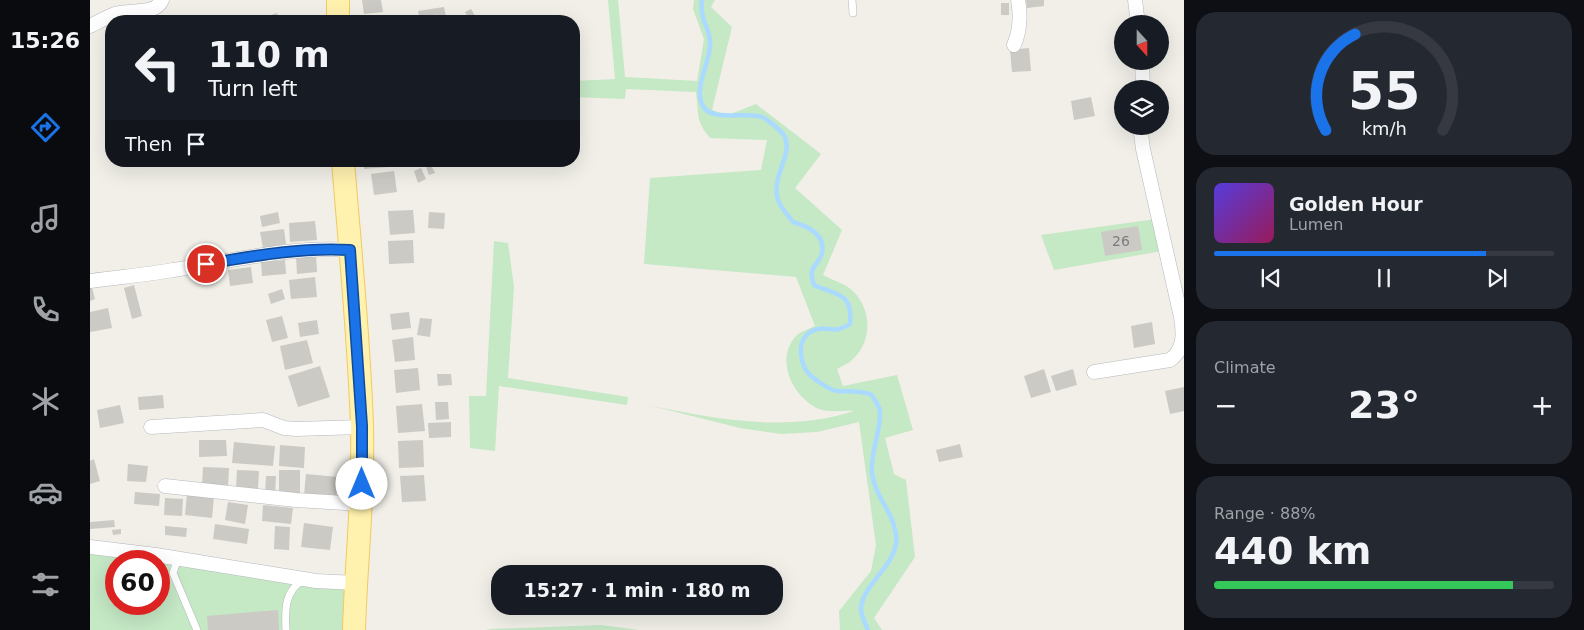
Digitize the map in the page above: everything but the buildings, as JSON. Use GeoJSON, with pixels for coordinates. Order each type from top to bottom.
{"type":"FeatureCollection","features":[{"type":"Feature","properties":{"kind":"main road"},"geometry":{"type":"LineString","coordinates":[[338,0],[338,15]]}},
{"type":"Feature","properties":{"kind":"main road"},"geometry":{"type":"LineString","coordinates":[[343,167],[362,426],[361,504],[354,630]]}},
{"type":"Feature","properties":{"kind":"street"},"geometry":{"type":"LineString","coordinates":[[113,15],[154,9],[160,5],[162,0]]}},
{"type":"Feature","properties":{"kind":"street"},"geometry":{"type":"LineString","coordinates":[[1014,46],[1018,36],[1020,20],[1018,0]]}},
{"type":"Feature","properties":{"kind":"street"},"geometry":{"type":"LineString","coordinates":[[1136,0],[1137,15]]}},
{"type":"Feature","properties":{"kind":"street"},"geometry":{"type":"LineString","coordinates":[[90,26],[105,19]]}},
{"type":"Feature","properties":{"kind":"street"},"geometry":{"type":"LineString","coordinates":[[1094,372],[1170,360],[1178,356],[1184,344],[1181,317],[1141,135]]}},
{"type":"Feature","properties":{"kind":"street"},"geometry":{"type":"LineString","coordinates":[[90,280],[171,271],[267,254],[330,249],[350,250]]}},
{"type":"Feature","properties":{"kind":"street"},"geometry":{"type":"LineString","coordinates":[[151,427],[263,420],[284,428],[296,429],[362,426]]}},
{"type":"Feature","properties":{"kind":"street"},"geometry":{"type":"LineString","coordinates":[[165,486],[296,500],[361,504]]}},
{"type":"Feature","properties":{"kind":"street"},"geometry":{"type":"LineString","coordinates":[[90,547],[178,558],[306,580],[356,583]]}},
{"type":"Feature","properties":{"kind":"lane"},"geometry":{"type":"LineString","coordinates":[[852,0],[853,13]]}},
{"type":"Feature","properties":{"kind":"lane"},"geometry":{"type":"LineString","coordinates":[[178,558],[173,574],[197,630]]}},
{"type":"Feature","properties":{"kind":"lane"},"geometry":{"type":"LineString","coordinates":[[286,630],[284,609],[288,596],[294,587],[306,580]]}},
{"type":"Feature","properties":{"kind":"green space"},"geometry":{"type":"Polygon","coordinates":[[[608,0],[618,0],[625,77],[697,81],[704,39],[693,9],[694,0],[715,0],[711,7],[732,27],[712,110],[728,115],[756,104],[821,154],[795,188],[842,230],[823,275],[851,289],[860,300],[867,317],[864,344],[851,361],[837,369],[843,386],[897,375],[913,430],[885,438],[894,474],[906,480],[915,557],[874,618],[882,630],[840,630],[839,611],[871,571],[876,545],[859,422],[817,432],[781,434],[740,428],[648,405],[699,415],[751,422],[803,421],[829,418],[854,411],[819,409],[801,396],[789,376],[787,355],[790,344],[797,335],[815,326],[796,277],[644,264],[650,178],[761,170],[767,140],[710,138],[700,121],[696,92],[626,89],[625,99],[580,97],[580,81],[615,79],[608,0]]]}},
{"type":"Feature","properties":{"kind":"green space"},"geometry":{"type":"Polygon","coordinates":[[[1156,219],[1162,251],[1054,270],[1041,235],[1156,219]]]}},
{"type":"Feature","properties":{"kind":"green space"},"geometry":{"type":"Polygon","coordinates":[[[494,241],[508,243],[514,287],[508,378],[628,397],[627,405],[499,386],[495,451],[470,448],[469,396],[486,396],[494,241]]]}},
{"type":"Feature","properties":{"kind":"green space"},"geometry":{"type":"Polygon","coordinates":[[[90,550],[105,552],[105,615],[170,615],[170,560],[345,583],[344,630],[90,630],[90,550]]]}},
{"type":"Feature","properties":{"kind":"green space"},"geometry":{"type":"Polygon","coordinates":[[[601,625],[639,630],[486,630],[491,629],[601,625]]]}},
{"type":"Feature","properties":{"kind":"waterway"},"geometry":{"type":"LineString","coordinates":[[702,0],[703,19],[710,38],[708,57],[700,90],[703,106],[708,111],[716,114],[762,117],[783,134],[787,149],[777,182],[778,200],[793,222],[814,232],[821,241],[822,253],[812,270],[814,285],[836,293],[846,300],[849,306],[850,324],[839,329],[815,330],[806,336],[801,348],[804,366],[808,373],[816,380],[833,390],[872,395],[880,410],[872,473],[877,491],[894,525],[896,544],[889,561],[863,600],[861,611],[868,630]]}},
{"type":"Feature","properties":{"kind":"route"},"geometry":{"type":"LineString","coordinates":[[206,264],[267,254],[330,249],[350,250],[362,426],[362,484]]}}]}
